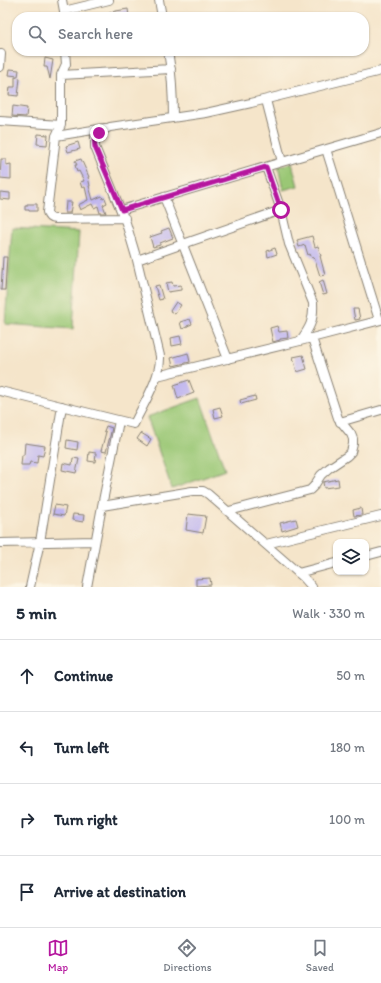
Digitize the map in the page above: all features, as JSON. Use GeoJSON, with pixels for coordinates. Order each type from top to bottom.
{"type":"FeatureCollection","features":[{"type":"Feature","properties":{"kind":"street"},"geometry":{"type":"LineString","coordinates":[[62,0],[64,12]]}},
{"type":"Feature","properties":{"kind":"street"},"geometry":{"type":"LineString","coordinates":[[70,12],[109,0]]}},
{"type":"Feature","properties":{"kind":"street"},"geometry":{"type":"LineString","coordinates":[[158,0],[161,12]]}},
{"type":"Feature","properties":{"kind":"street"},"geometry":{"type":"LineString","coordinates":[[0,67],[1,54]]}},
{"type":"Feature","properties":{"kind":"street"},"geometry":{"type":"LineString","coordinates":[[65,56],[66,64],[61,75],[62,126],[56,136],[47,212],[48,216],[52,219],[123,214],[164,197],[381,133]]}},
{"type":"Feature","properties":{"kind":"street"},"geometry":{"type":"LineString","coordinates":[[169,56],[173,94],[173,118]]}},
{"type":"Feature","properties":{"kind":"street"},"geometry":{"type":"LineString","coordinates":[[61,75],[171,70]]}},
{"type":"Feature","properties":{"kind":"street"},"geometry":{"type":"LineString","coordinates":[[56,136],[206,113],[266,100],[381,71]]}},
{"type":"Feature","properties":{"kind":"street"},"geometry":{"type":"LineString","coordinates":[[266,100],[282,162]]}},
{"type":"Feature","properties":{"kind":"street"},"geometry":{"type":"LineString","coordinates":[[0,121],[62,126]]}},
{"type":"Feature","properties":{"kind":"street"},"geometry":{"type":"LineString","coordinates":[[0,391],[134,424],[157,376],[160,356],[137,260],[123,214],[94,143],[96,137],[106,128]]}},
{"type":"Feature","properties":{"kind":"street"},"geometry":{"type":"LineString","coordinates":[[157,376],[380,320],[326,149]]}},
{"type":"Feature","properties":{"kind":"street"},"geometry":{"type":"LineString","coordinates":[[266,167],[281,210],[289,244],[313,303],[314,312],[312,321],[308,330],[300,341]]}},
{"type":"Feature","properties":{"kind":"street"},"geometry":{"type":"LineString","coordinates":[[164,197],[228,359]]}},
{"type":"Feature","properties":{"kind":"street"},"geometry":{"type":"LineString","coordinates":[[137,260],[281,210]]}},
{"type":"Feature","properties":{"kind":"street"},"geometry":{"type":"LineString","coordinates":[[229,511],[310,490],[321,475],[344,459],[351,452],[353,444],[352,436],[338,418],[312,338]]}},
{"type":"Feature","properties":{"kind":"street"},"geometry":{"type":"LineString","coordinates":[[30,587],[40,542],[62,406]]}},
{"type":"Feature","properties":{"kind":"street"},"geometry":{"type":"LineString","coordinates":[[340,422],[381,410]]}},
{"type":"Feature","properties":{"kind":"street"},"geometry":{"type":"LineString","coordinates":[[87,587],[119,421]]}},
{"type":"Feature","properties":{"kind":"street"},"geometry":{"type":"LineString","coordinates":[[102,506],[198,490],[203,491],[229,511],[298,572],[312,587]]}},
{"type":"Feature","properties":{"kind":"street"},"geometry":{"type":"LineString","coordinates":[[266,544],[381,516]]}},
{"type":"Feature","properties":{"kind":"street"},"geometry":{"type":"LineString","coordinates":[[0,543],[95,541]]}},
{"type":"Feature","properties":{"kind":"street"},"geometry":{"type":"LineString","coordinates":[[369,555],[381,552]]}},
{"type":"Feature","properties":{"kind":"street"},"geometry":{"type":"LineString","coordinates":[[298,572],[333,564]]}},
{"type":"Feature","properties":{"kind":"green space"},"geometry":{"type":"Polygon","coordinates":[[[292,163],[298,186],[283,190],[278,166],[292,163]]]}},
{"type":"Feature","properties":{"kind":"green space"},"geometry":{"type":"Polygon","coordinates":[[[12,228],[79,232],[73,329],[5,324],[12,228]]]}},
{"type":"Feature","properties":{"kind":"green space"},"geometry":{"type":"Polygon","coordinates":[[[200,398],[225,470],[172,489],[147,417],[200,398]]]}},
{"type":"Feature","properties":{"kind":"building"},"geometry":{"type":"Polygon","coordinates":[[[128,9],[128,12],[110,12],[128,9]]]}},
{"type":"Feature","properties":{"kind":"building"},"geometry":{"type":"Polygon","coordinates":[[[45,58],[53,60],[50,79],[47,67],[44,67],[45,58]]]}},
{"type":"Feature","properties":{"kind":"building"},"geometry":{"type":"Polygon","coordinates":[[[10,69],[19,70],[18,76],[9,75],[10,69]]]}},
{"type":"Feature","properties":{"kind":"building"},"geometry":{"type":"Polygon","coordinates":[[[15,77],[20,78],[18,96],[9,95],[10,87],[15,87],[15,77]]]}},
{"type":"Feature","properties":{"kind":"building"},"geometry":{"type":"Polygon","coordinates":[[[13,106],[27,108],[26,117],[12,116],[13,106]]]}},
{"type":"Feature","properties":{"kind":"building"},"geometry":{"type":"Polygon","coordinates":[[[38,134],[48,135],[47,145],[37,144],[38,134]]]}},
{"type":"Feature","properties":{"kind":"building"},"geometry":{"type":"Polygon","coordinates":[[[78,142],[80,149],[68,152],[66,146],[78,142]]]}},
{"type":"Feature","properties":{"kind":"building"},"geometry":{"type":"Polygon","coordinates":[[[1,159],[6,159],[6,165],[11,164],[11,179],[0,178],[1,159]]]}},
{"type":"Feature","properties":{"kind":"building"},"geometry":{"type":"Polygon","coordinates":[[[81,159],[89,177],[89,186],[93,200],[102,196],[103,199],[105,198],[107,203],[103,205],[106,213],[100,213],[98,206],[94,208],[92,204],[80,210],[78,205],[88,200],[85,187],[82,188],[80,182],[84,181],[79,171],[77,172],[75,165],[77,165],[75,161],[81,159]]]}},
{"type":"Feature","properties":{"kind":"building"},"geometry":{"type":"Polygon","coordinates":[[[0,192],[10,193],[10,200],[0,199],[0,192]]]}},
{"type":"Feature","properties":{"kind":"building"},"geometry":{"type":"Polygon","coordinates":[[[66,202],[72,202],[70,213],[65,213],[66,202]]]}},
{"type":"Feature","properties":{"kind":"building"},"geometry":{"type":"Polygon","coordinates":[[[27,204],[37,204],[37,211],[25,210],[25,206],[27,206],[27,204]]]}},
{"type":"Feature","properties":{"kind":"building"},"geometry":{"type":"Polygon","coordinates":[[[169,228],[173,238],[153,247],[150,237],[162,233],[161,231],[169,228]]]}},
{"type":"Feature","properties":{"kind":"building"},"geometry":{"type":"Polygon","coordinates":[[[312,236],[315,247],[318,246],[325,275],[320,276],[314,257],[312,258],[310,254],[308,255],[305,245],[299,247],[297,240],[312,236]]]}},
{"type":"Feature","properties":{"kind":"building"},"geometry":{"type":"Polygon","coordinates":[[[275,248],[277,254],[268,257],[267,251],[275,248]]]}},
{"type":"Feature","properties":{"kind":"building"},"geometry":{"type":"Polygon","coordinates":[[[3,257],[7,257],[5,290],[1,290],[3,257]]]}},
{"type":"Feature","properties":{"kind":"building"},"geometry":{"type":"Polygon","coordinates":[[[323,280],[327,294],[323,295],[319,282],[323,280]]]}},
{"type":"Feature","properties":{"kind":"building"},"geometry":{"type":"Polygon","coordinates":[[[172,282],[173,286],[181,285],[181,290],[168,292],[166,283],[172,282]]]}},
{"type":"Feature","properties":{"kind":"building"},"geometry":{"type":"Polygon","coordinates":[[[159,285],[163,299],[159,300],[155,286],[159,285]]]}},
{"type":"Feature","properties":{"kind":"building"},"geometry":{"type":"Polygon","coordinates":[[[176,302],[181,305],[175,314],[170,311],[176,302]]]}},
{"type":"Feature","properties":{"kind":"building"},"geometry":{"type":"Polygon","coordinates":[[[353,309],[358,309],[360,319],[355,320],[353,309]]]}},
{"type":"Feature","properties":{"kind":"building"},"geometry":{"type":"Polygon","coordinates":[[[190,319],[192,324],[182,329],[180,322],[190,319]]]}},
{"type":"Feature","properties":{"kind":"building"},"geometry":{"type":"Polygon","coordinates":[[[277,326],[279,332],[287,331],[288,338],[273,342],[270,328],[277,326]]]}},
{"type":"Feature","properties":{"kind":"building"},"geometry":{"type":"Polygon","coordinates":[[[180,336],[182,344],[172,346],[171,338],[180,336]]]}},
{"type":"Feature","properties":{"kind":"building"},"geometry":{"type":"Polygon","coordinates":[[[188,353],[190,362],[173,366],[171,358],[188,353]]]}},
{"type":"Feature","properties":{"kind":"building"},"geometry":{"type":"Polygon","coordinates":[[[303,355],[307,369],[297,372],[293,357],[303,355]]]}},
{"type":"Feature","properties":{"kind":"building"},"geometry":{"type":"Polygon","coordinates":[[[189,380],[194,393],[178,399],[174,385],[189,380]]]}},
{"type":"Feature","properties":{"kind":"building"},"geometry":{"type":"Polygon","coordinates":[[[255,396],[256,400],[241,404],[240,400],[255,396]]]}},
{"type":"Feature","properties":{"kind":"building"},"geometry":{"type":"Polygon","coordinates":[[[220,407],[223,416],[215,418],[213,409],[220,407]]]}},
{"type":"Feature","properties":{"kind":"building"},"geometry":{"type":"Polygon","coordinates":[[[106,426],[112,428],[106,452],[101,451],[106,426]]]}},
{"type":"Feature","properties":{"kind":"building"},"geometry":{"type":"Polygon","coordinates":[[[141,433],[151,439],[147,446],[137,439],[141,433]]]}},
{"type":"Feature","properties":{"kind":"building"},"geometry":{"type":"Polygon","coordinates":[[[67,440],[78,442],[77,450],[66,448],[67,440]]]}},
{"type":"Feature","properties":{"kind":"building"},"geometry":{"type":"Polygon","coordinates":[[[25,443],[45,446],[43,456],[38,455],[37,463],[30,462],[29,465],[21,465],[25,443]]]}},
{"type":"Feature","properties":{"kind":"building"},"geometry":{"type":"Polygon","coordinates":[[[89,452],[96,453],[95,462],[88,461],[89,452]]]}},
{"type":"Feature","properties":{"kind":"building"},"geometry":{"type":"Polygon","coordinates":[[[73,458],[79,459],[76,473],[62,470],[63,463],[72,465],[73,458]]]}},
{"type":"Feature","properties":{"kind":"building"},"geometry":{"type":"Polygon","coordinates":[[[338,479],[339,486],[324,488],[323,482],[338,479]]]}},
{"type":"Feature","properties":{"kind":"building"},"geometry":{"type":"Polygon","coordinates":[[[55,505],[66,507],[64,516],[53,514],[55,505]]]}},
{"type":"Feature","properties":{"kind":"building"},"geometry":{"type":"Polygon","coordinates":[[[361,508],[362,515],[354,516],[353,510],[361,508]]]}},
{"type":"Feature","properties":{"kind":"building"},"geometry":{"type":"Polygon","coordinates":[[[73,514],[84,515],[83,522],[72,520],[73,514]]]}},
{"type":"Feature","properties":{"kind":"building"},"geometry":{"type":"Polygon","coordinates":[[[188,514],[206,516],[203,533],[186,530],[188,514]]]}},
{"type":"Feature","properties":{"kind":"building"},"geometry":{"type":"Polygon","coordinates":[[[296,519],[298,526],[282,531],[280,523],[296,519]]]}},
{"type":"Feature","properties":{"kind":"building"},"geometry":{"type":"Polygon","coordinates":[[[210,578],[211,585],[196,586],[196,579],[210,578]]]}},
{"type":"Feature","properties":{"kind":"route"},"geometry":{"type":"LineString","coordinates":[[99,133],[94,143],[95,147],[122,210],[266,167],[281,210]]}}]}
